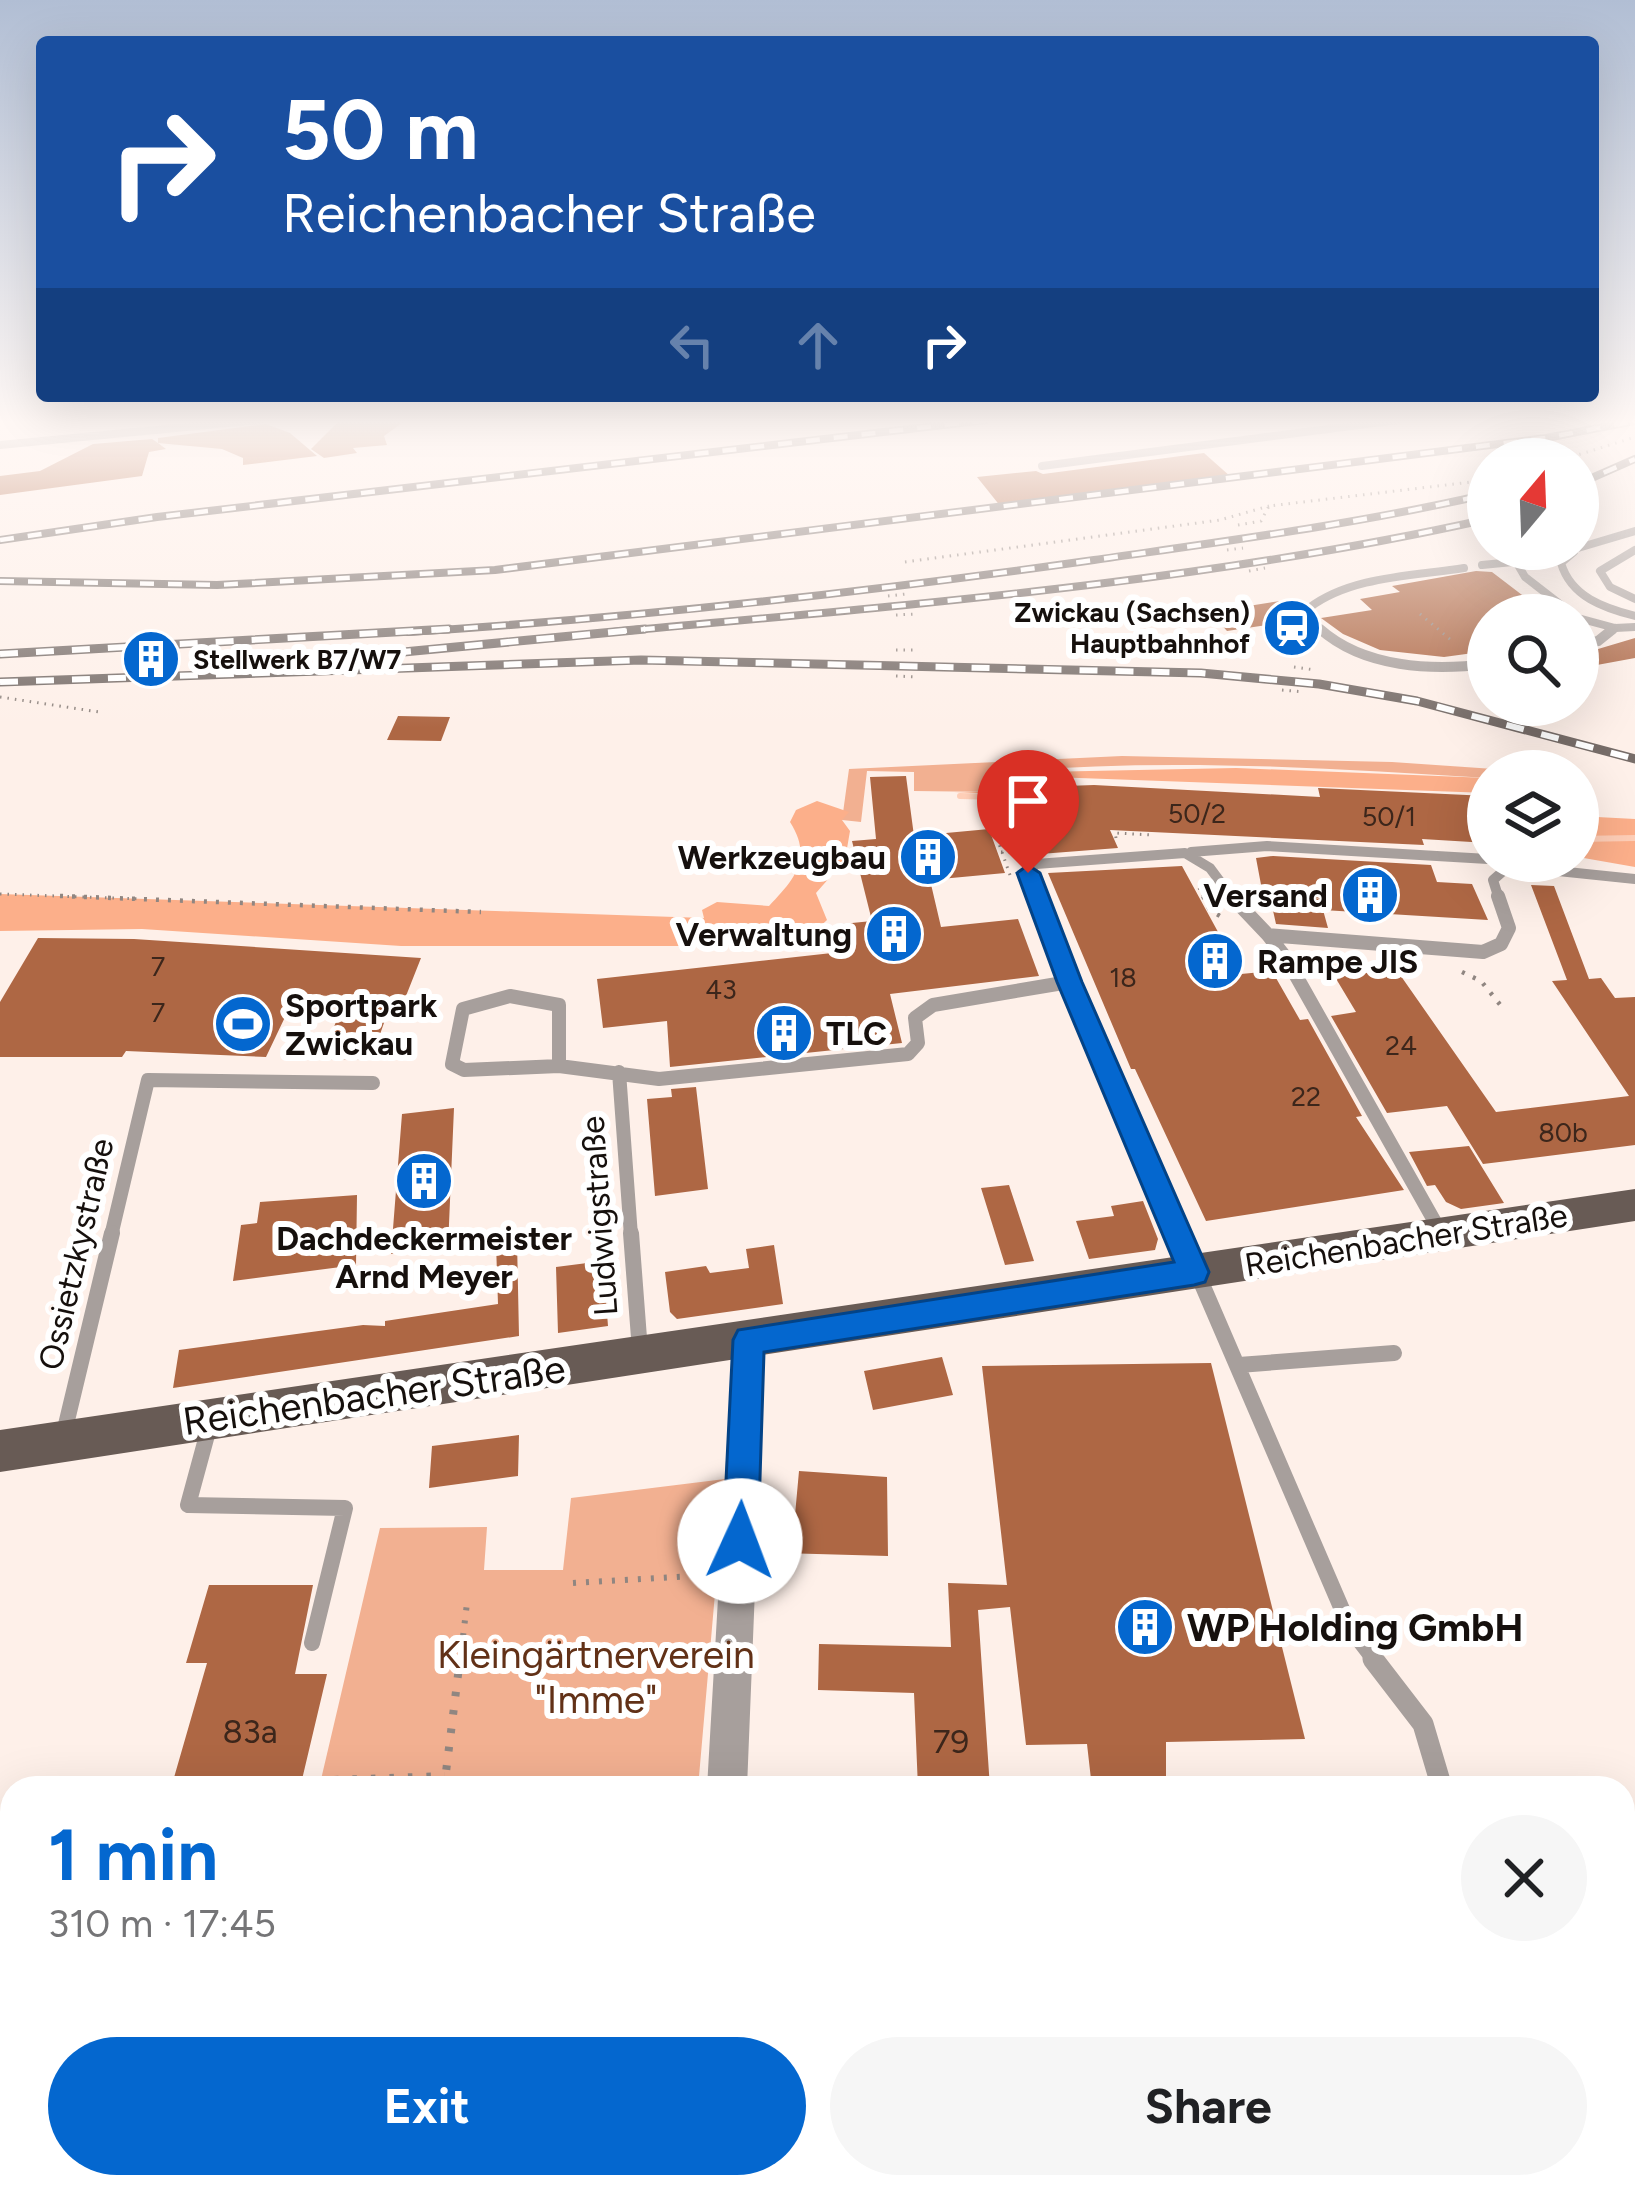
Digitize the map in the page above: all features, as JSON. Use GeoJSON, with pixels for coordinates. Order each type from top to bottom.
{"type":"FeatureCollection","features":[{"type":"Feature","properties":{"kind":"main road","name":"Reichenbacher Straße"},"geometry":{"type":"LineString","coordinates":[[0,1451],[1635,1205]]}},
{"type":"Feature","properties":{"kind":"street"},"geometry":{"type":"LineString","coordinates":[[728,1776],[749,1340]]}},
{"type":"Feature","properties":{"kind":"lane"},"geometry":{"type":"LineString","coordinates":[[1599,542],[1635,531]]}},
{"type":"Feature","properties":{"kind":"lane"},"geometry":{"type":"LineString","coordinates":[[1635,550],[1600,574],[1613,589],[1635,599]]}},
{"type":"Feature","properties":{"kind":"lane"},"geometry":{"type":"LineString","coordinates":[[1464,568],[1338,591],[1309,608],[1310,618],[1340,648],[1433,668],[1467,666]]}},
{"type":"Feature","properties":{"kind":"lane"},"geometry":{"type":"LineString","coordinates":[[1519,570],[1548,594]]}},
{"type":"Feature","properties":{"kind":"lane"},"geometry":{"type":"LineString","coordinates":[[1562,570],[1572,586],[1604,606],[1635,616]]}},
{"type":"Feature","properties":{"kind":"lane"},"geometry":{"type":"LineString","coordinates":[[1599,623],[1635,627]]}},
{"type":"Feature","properties":{"kind":"lane"},"geometry":{"type":"LineString","coordinates":[[1599,640],[1615,628]]}},
{"type":"Feature","properties":{"kind":"lane"},"geometry":{"type":"LineString","coordinates":[[1438,1776],[1423,1724],[1350,1628],[1070,982],[1028,873],[1036,864],[1267,846],[1467,859]]}},
{"type":"Feature","properties":{"kind":"lane"},"geometry":{"type":"LineString","coordinates":[[1186,853],[1200,857],[1213,869],[1242,917],[1268,935],[1286,958],[1442,1235]]}},
{"type":"Feature","properties":{"kind":"lane"},"geometry":{"type":"LineString","coordinates":[[1599,875],[1635,879]]}},
{"type":"Feature","properties":{"kind":"lane"},"geometry":{"type":"LineString","coordinates":[[1268,935],[1483,952],[1501,944],[1509,928],[1494,882]]}},
{"type":"Feature","properties":{"kind":"lane"},"geometry":{"type":"LineString","coordinates":[[559,1066],[559,1005],[548,999],[477,998],[463,1009],[452,1064],[464,1070],[559,1066],[659,1079],[908,1054],[918,1043],[915,1018],[933,1005],[1070,982]]}},
{"type":"Feature","properties":{"kind":"lane","name":"Ludwigstraße"},"geometry":{"type":"LineString","coordinates":[[619,1072],[640,1356]]}},
{"type":"Feature","properties":{"kind":"lane","name":"Ossietzkystraße"},"geometry":{"type":"LineString","coordinates":[[62,1442],[148,1080],[373,1083]]}},
{"type":"Feature","properties":{"kind":"lane"},"geometry":{"type":"LineString","coordinates":[[1239,1365],[1394,1353]]}},
{"type":"Feature","properties":{"kind":"lane"},"geometry":{"type":"LineString","coordinates":[[211,1420],[188,1505],[345,1508],[312,1643]]}},
{"type":"Feature","properties":{"kind":"path"},"geometry":{"type":"LineString","coordinates":[[904,562],[1201,523]]}},
{"type":"Feature","properties":{"kind":"path"},"geometry":{"type":"LineString","coordinates":[[1238,525],[1252,523]]}},
{"type":"Feature","properties":{"kind":"path"},"geometry":{"type":"LineString","coordinates":[[1227,550],[1243,548]]}},
{"type":"Feature","properties":{"kind":"path"},"geometry":{"type":"LineString","coordinates":[[1249,571],[1265,568]]}},
{"type":"Feature","properties":{"kind":"path"},"geometry":{"type":"LineString","coordinates":[[888,596],[906,594]]}},
{"type":"Feature","properties":{"kind":"path"},"geometry":{"type":"LineString","coordinates":[[896,615],[915,614]]}},
{"type":"Feature","properties":{"kind":"path"},"geometry":{"type":"LineString","coordinates":[[1420,614],[1451,640]]}},
{"type":"Feature","properties":{"kind":"path"},"geometry":{"type":"LineString","coordinates":[[896,650],[916,650]]}},
{"type":"Feature","properties":{"kind":"path"},"geometry":{"type":"LineString","coordinates":[[1294,667],[1315,670]]}},
{"type":"Feature","properties":{"kind":"path"},"geometry":{"type":"LineString","coordinates":[[896,676],[917,677]]}},
{"type":"Feature","properties":{"kind":"path"},"geometry":{"type":"LineString","coordinates":[[1282,690],[1304,692]]}},
{"type":"Feature","properties":{"kind":"path"},"geometry":{"type":"LineString","coordinates":[[0,697],[99,712]]}},
{"type":"Feature","properties":{"kind":"path"},"geometry":{"type":"LineString","coordinates":[[0,894],[482,912]]}},
{"type":"Feature","properties":{"kind":"path"},"geometry":{"type":"LineString","coordinates":[[573,1583],[739,1573]]}},
{"type":"Feature","properties":{"kind":"path"},"geometry":{"type":"LineString","coordinates":[[445,1776],[467,1603]]}},
{"type":"Feature","properties":{"kind":"green space"},"geometry":{"type":"Polygon","coordinates":[[[1122,756],[1392,762],[1467,767],[1467,777],[1304,768],[1118,766],[995,773],[995,792],[914,791],[914,772],[867,771],[861,822],[842,820],[849,769],[1122,756]]]}},
{"type":"Feature","properties":{"kind":"green space","name":"Kleingärtnerverein \"Imme\""},"geometry":{"type":"Polygon","coordinates":[[[725,1479],[699,1776],[322,1776],[380,1528],[487,1527],[484,1570],[563,1570],[571,1498],[725,1479]]]}},
{"type":"Feature","properties":{"kind":"shaded area"},"geometry":{"type":"Polygon","coordinates":[[[1236,768],[1467,777],[1467,792],[1024,776],[1003,778],[1000,794],[954,792],[995,792],[995,773],[1236,768]]]}},
{"type":"Feature","properties":{"kind":"shaded area"},"geometry":{"type":"Polygon","coordinates":[[[817,801],[849,812],[842,820],[850,831],[845,860],[816,893],[827,920],[799,946],[401,946],[142,929],[0,931],[0,894],[704,918],[702,910],[717,902],[769,906],[798,867],[800,847],[790,822],[796,810],[817,801]]]}},
{"type":"Feature","properties":{"kind":"shaded area"},"geometry":{"type":"Polygon","coordinates":[[[1599,817],[1635,819],[1635,867],[1599,861],[1599,817]]]}},
{"type":"Feature","properties":{"kind":"building"},"geometry":{"type":"Polygon","coordinates":[[[1476,571],[1492,572],[1521,594],[1467,594],[1467,654],[1444,657],[1380,650],[1321,618],[1372,610],[1360,599],[1400,592],[1392,586],[1476,571]]]}},
{"type":"Feature","properties":{"kind":"building"},"geometry":{"type":"Polygon","coordinates":[[[1280,601],[1299,620],[1227,631],[1210,612],[1280,601]]]}},
{"type":"Feature","properties":{"kind":"building"},"geometry":{"type":"Polygon","coordinates":[[[1635,638],[1635,658],[1599,665],[1599,649],[1635,638]]]}},
{"type":"Feature","properties":{"kind":"building"},"geometry":{"type":"Polygon","coordinates":[[[398,716],[450,717],[441,741],[387,740],[398,716]]]}},
{"type":"Feature","properties":{"kind":"building"},"geometry":{"type":"Polygon","coordinates":[[[906,776],[914,836],[989,829],[1005,873],[930,880],[941,927],[1018,919],[1039,976],[890,994],[902,1043],[670,1067],[667,1021],[603,1028],[597,979],[850,951],[842,924],[872,921],[852,841],[876,839],[870,777],[906,776]]]}},
{"type":"Feature","properties":{"kind":"building"},"geometry":{"type":"Polygon","coordinates":[[[1094,785],[1320,797],[1318,788],[1467,795],[1467,842],[1422,839],[1424,845],[1110,830],[1118,848],[1040,854],[1023,805],[1042,803],[1038,787],[1094,785]]]}},
{"type":"Feature","properties":{"kind":"building","name":"Versand"},"geometry":{"type":"Polygon","coordinates":[[[1256,858],[1431,865],[1437,882],[1472,884],[1488,920],[1323,910],[1328,928],[1276,924],[1272,906],[1265,906],[1256,858]]]}},
{"type":"Feature","properties":{"kind":"building"},"geometry":{"type":"Polygon","coordinates":[[[1182,866],[1241,974],[1272,971],[1300,1020],[1308,1019],[1362,1116],[1356,1117],[1404,1190],[1206,1221],[1131,1069],[1048,873],[1182,866]]]}},
{"type":"Feature","properties":{"kind":"building"},"geometry":{"type":"Polygon","coordinates":[[[1531,885],[1554,886],[1589,979],[1601,978],[1615,998],[1635,997],[1635,1145],[1483,1164],[1447,1106],[1387,1113],[1331,1016],[1356,1012],[1335,977],[1396,969],[1496,1112],[1629,1096],[1552,981],[1567,980],[1531,885]]]}},
{"type":"Feature","properties":{"kind":"building"},"geometry":{"type":"Polygon","coordinates":[[[38,938],[134,939],[421,958],[404,1001],[392,1000],[371,1060],[321,1059],[346,997],[296,994],[266,1057],[126,1051],[122,1057],[0,1057],[0,1002],[38,938]]]}},
{"type":"Feature","properties":{"kind":"building"},"geometry":{"type":"Polygon","coordinates":[[[696,1087],[708,1189],[655,1196],[647,1099],[672,1097],[671,1089],[696,1087]]]}},
{"type":"Feature","properties":{"kind":"building","name":"Dachdeckermeister Arnd Meyer"},"geometry":{"type":"Polygon","coordinates":[[[454,1108],[448,1247],[391,1254],[402,1114],[454,1108]]]}},
{"type":"Feature","properties":{"kind":"building"},"geometry":{"type":"Polygon","coordinates":[[[1469,1146],[1504,1203],[1461,1209],[1446,1202],[1435,1185],[1427,1186],[1409,1152],[1469,1146]]]}},
{"type":"Feature","properties":{"kind":"building"},"geometry":{"type":"Polygon","coordinates":[[[1009,1185],[1034,1261],[1005,1265],[981,1188],[1009,1185]]]}},
{"type":"Feature","properties":{"kind":"building"},"geometry":{"type":"Polygon","coordinates":[[[357,1195],[356,1265],[233,1281],[241,1225],[257,1223],[260,1202],[357,1195]]]}},
{"type":"Feature","properties":{"kind":"building"},"geometry":{"type":"Polygon","coordinates":[[[1143,1201],[1158,1239],[1155,1250],[1089,1259],[1076,1221],[1114,1216],[1111,1206],[1143,1201]]]}},
{"type":"Feature","properties":{"kind":"building"},"geometry":{"type":"Polygon","coordinates":[[[517,1240],[519,1336],[173,1388],[179,1350],[385,1326],[385,1321],[498,1304],[496,1243],[517,1240]]]}},
{"type":"Feature","properties":{"kind":"building"},"geometry":{"type":"Polygon","coordinates":[[[774,1245],[783,1304],[677,1319],[670,1312],[665,1272],[706,1266],[710,1273],[749,1268],[746,1249],[774,1245]]]}},
{"type":"Feature","properties":{"kind":"building"},"geometry":{"type":"Polygon","coordinates":[[[603,1261],[608,1326],[558,1333],[556,1267],[603,1261]]]}},
{"type":"Feature","properties":{"kind":"building"},"geometry":{"type":"Polygon","coordinates":[[[942,1357],[953,1395],[873,1410],[864,1371],[942,1357]]]}},
{"type":"Feature","properties":{"kind":"building","name":"WP Holding GmbH"},"geometry":{"type":"Polygon","coordinates":[[[1211,1363],[1305,1739],[1166,1742],[1166,1776],[1091,1776],[1087,1744],[1026,1745],[1010,1607],[978,1610],[989,1776],[917,1776],[914,1693],[818,1690],[819,1644],[951,1647],[948,1583],[1007,1585],[982,1366],[1211,1363]]]}},
{"type":"Feature","properties":{"kind":"building"},"geometry":{"type":"Polygon","coordinates":[[[519,1435],[518,1476],[429,1488],[432,1446],[519,1435]]]}},
{"type":"Feature","properties":{"kind":"building"},"geometry":{"type":"Polygon","coordinates":[[[799,1471],[887,1477],[888,1556],[781,1553],[783,1526],[794,1526],[799,1471]]]}},
{"type":"Feature","properties":{"kind":"building"},"geometry":{"type":"Polygon","coordinates":[[[209,1585],[313,1585],[295,1674],[327,1674],[303,1776],[174,1776],[207,1663],[186,1663],[209,1585]]]}},
{"type":"Feature","properties":{"kind":"waterway"},"geometry":{"type":"LineString","coordinates":[[960,796],[999,797]]}},
{"type":"Feature","properties":{"kind":"waterway"},"geometry":{"type":"LineString","coordinates":[[1599,839],[1635,838]]}},
{"type":"Feature","properties":{"kind":"railway"},"geometry":{"type":"LineString","coordinates":[[0,540],[119,523]]}},
{"type":"Feature","properties":{"kind":"railway"},"geometry":{"type":"LineString","coordinates":[[0,581],[217,585],[495,570],[873,523]]}},
{"type":"Feature","properties":{"kind":"railway"},"geometry":{"type":"LineString","coordinates":[[408,632],[666,612],[923,583],[1341,523]]}},
{"type":"Feature","properties":{"kind":"railway"},"geometry":{"type":"LineString","coordinates":[[613,632],[1162,576],[1467,523]]}},
{"type":"Feature","properties":{"kind":"railway"},"geometry":{"type":"LineString","coordinates":[[0,654],[449,629]]}},
{"type":"Feature","properties":{"kind":"railway"},"geometry":{"type":"LineString","coordinates":[[393,653],[645,629]]}},
{"type":"Feature","properties":{"kind":"railway"},"geometry":{"type":"LineString","coordinates":[[0,682],[641,660],[1201,673],[1319,684],[1417,701],[1635,759]]}},
{"type":"Feature","properties":{"kind":"place","name":"Zwickau (Sachsen) Hauptbahnhof"},"geometry":{"type":"Point","coordinates":[1292,628]}},
{"type":"Feature","properties":{"kind":"place","name":"Stellwerk B7/W7"},"geometry":{"type":"Point","coordinates":[151,659]}},
{"type":"Feature","properties":{"kind":"place","name":"Werkzeugbau"},"geometry":{"type":"Point","coordinates":[928,857]}},
{"type":"Feature","properties":{"kind":"place","name":"Versand"},"geometry":{"type":"Point","coordinates":[1370,895]}},
{"type":"Feature","properties":{"kind":"place","name":"Verwaltung"},"geometry":{"type":"Point","coordinates":[894,934]}},
{"type":"Feature","properties":{"kind":"place","name":"Rampe JIS"},"geometry":{"type":"Point","coordinates":[1215,961]}},
{"type":"Feature","properties":{"kind":"place","name":"Sportpark Zwickau"},"geometry":{"type":"Point","coordinates":[243,1024]}},
{"type":"Feature","properties":{"kind":"place","name":"TLC"},"geometry":{"type":"Point","coordinates":[784,1033]}},
{"type":"Feature","properties":{"kind":"place","name":"Dachdeckermeister Arnd Meyer"},"geometry":{"type":"Point","coordinates":[424,1181]}},
{"type":"Feature","properties":{"kind":"place","name":"WP Holding GmbH"},"geometry":{"type":"Point","coordinates":[1145,1627]}},
{"type":"Feature","properties":{"kind":"route"},"geometry":{"type":"LineString","coordinates":[[740,1541],[749,1340],[1194,1272],[1028,873]]}}]}
